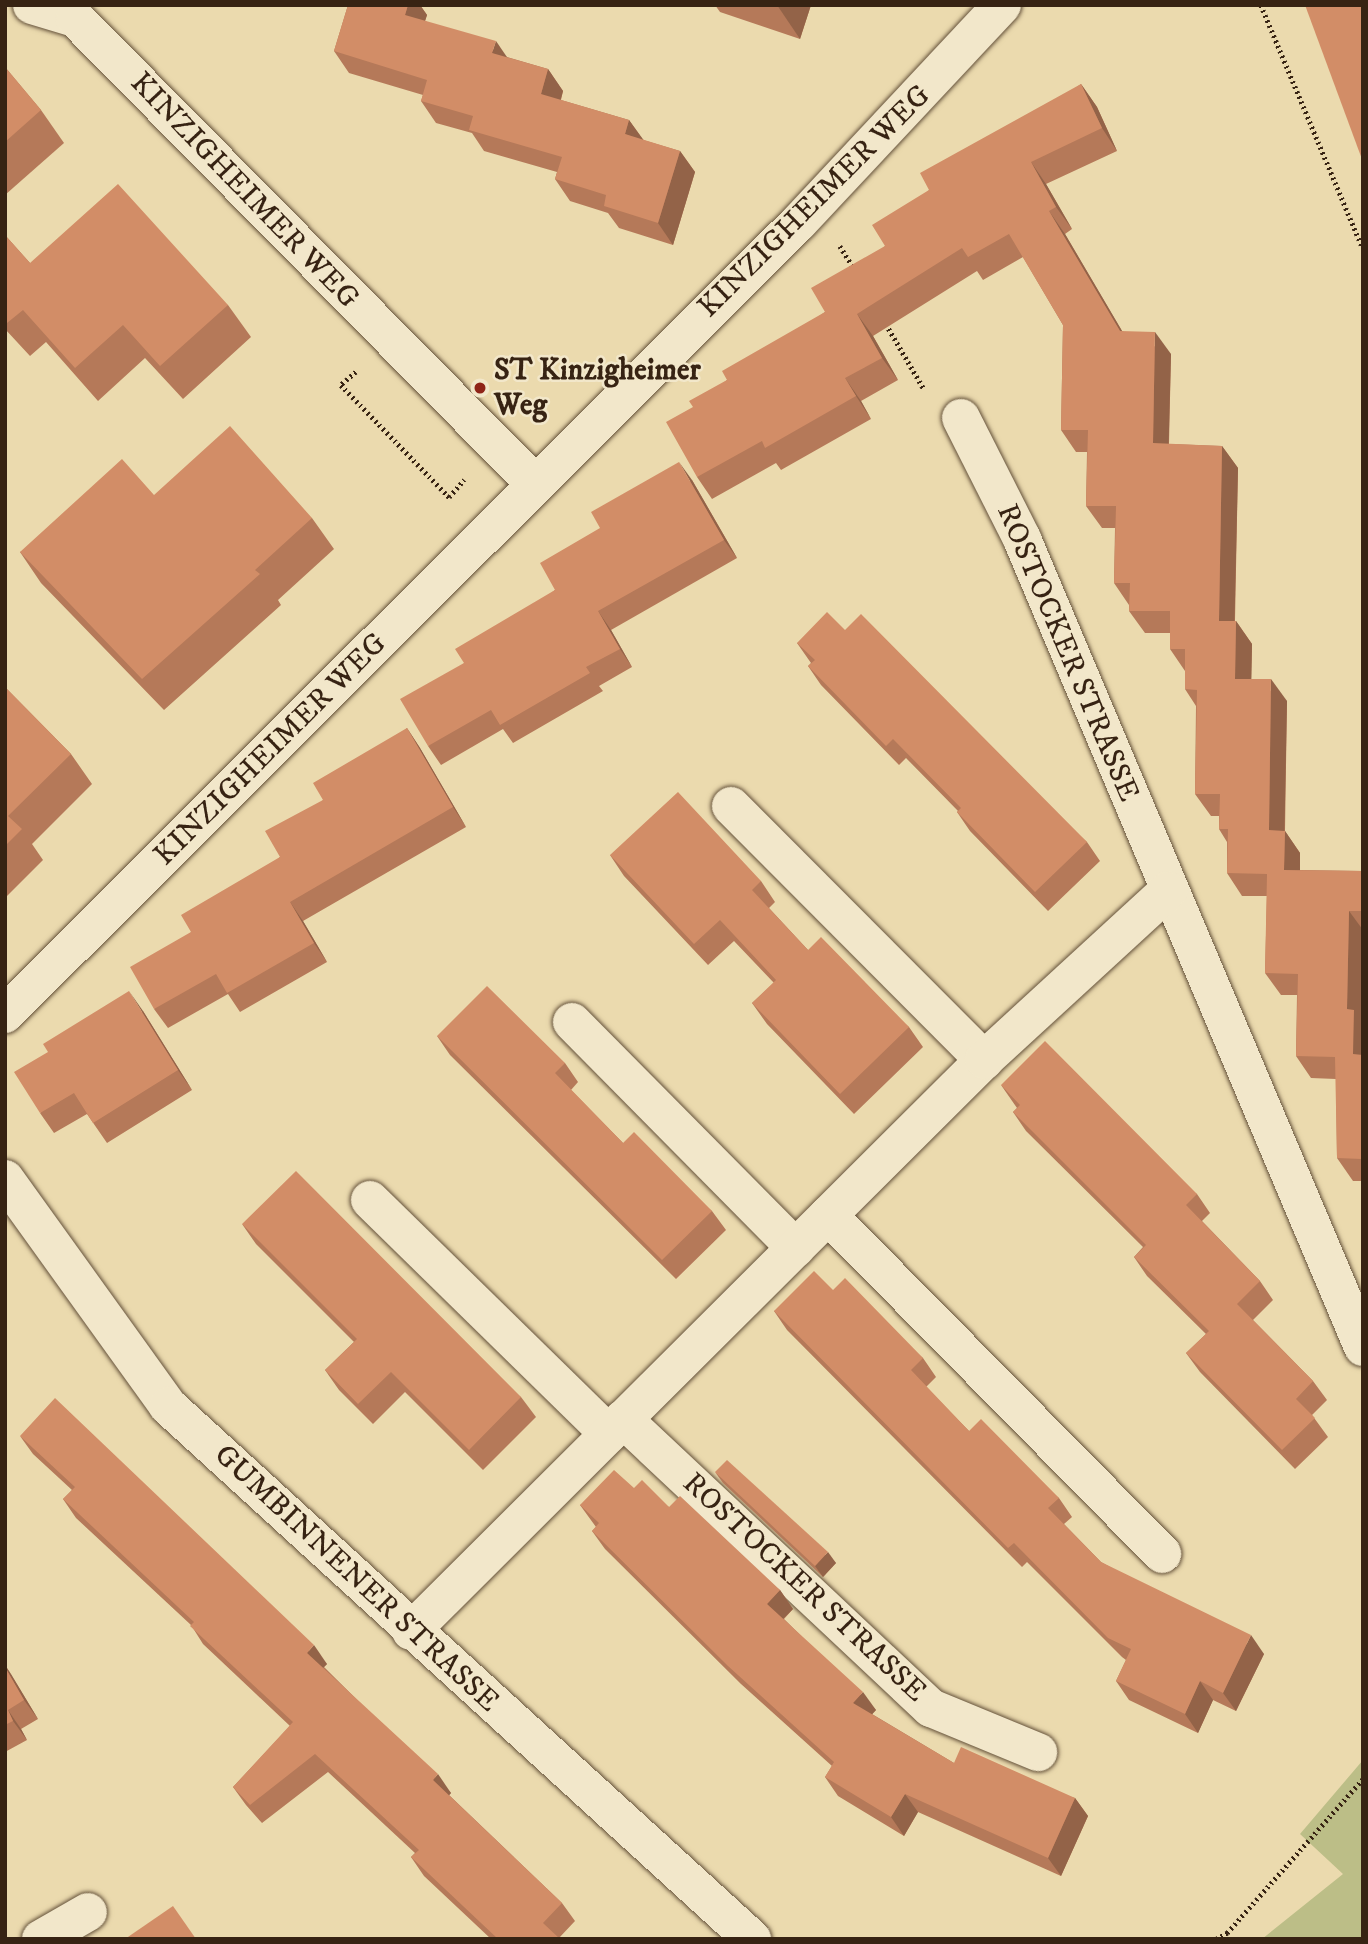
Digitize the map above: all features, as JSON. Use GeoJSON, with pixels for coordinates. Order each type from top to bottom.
{"type":"FeatureCollection","features":[{"type":"Feature","properties":{"kind":"street"},"geometry":{"type":"LineString","coordinates":[[5,12],[12,5]]}},
{"type":"Feature","properties":{"kind":"street","name":"KINZIGHEIMER WEG"},"geometry":{"type":"LineString","coordinates":[[32,5],[75,18],[535,484]]}},
{"type":"Feature","properties":{"kind":"street","name":"KINZIGHEIMER WEG"},"geometry":{"type":"LineString","coordinates":[[5,1014],[386,638],[535,484],[814,207],[1002,5]]}},
{"type":"Feature","properties":{"kind":"street","name":"ROSTOCKER STRASSE"},"geometry":{"type":"LineString","coordinates":[[961,418],[1022,539],[1168,891],[1363,1347]]}},
{"type":"Feature","properties":{"kind":"street"},"geometry":{"type":"LineString","coordinates":[[732,806],[984,1060]]}},
{"type":"Feature","properties":{"kind":"street"},"geometry":{"type":"LineString","coordinates":[[411,1631],[984,1060],[1168,891]]}},
{"type":"Feature","properties":{"kind":"street"},"geometry":{"type":"LineString","coordinates":[[572,1022],[796,1248]]}},
{"type":"Feature","properties":{"kind":"street","name":"GUMBINNENER STRASSE"},"geometry":{"type":"LineString","coordinates":[[5,1180],[168,1406],[411,1631],[752,1939]]}},
{"type":"Feature","properties":{"kind":"street","name":"ROSTOCKER STRASSE"},"geometry":{"type":"LineString","coordinates":[[370,1200],[616,1427],[931,1708],[1038,1752]]}},
{"type":"Feature","properties":{"kind":"street"},"geometry":{"type":"LineString","coordinates":[[828,1215],[1162,1555]]}},
{"type":"Feature","properties":{"kind":"street"},"geometry":{"type":"LineString","coordinates":[[41,1939],[88,1912]]}},
{"type":"Feature","properties":{"kind":"path"},"geometry":{"type":"LineString","coordinates":[[1261,5],[1363,249]]}},
{"type":"Feature","properties":{"kind":"path"},"geometry":{"type":"LineString","coordinates":[[814,207],[860,279]]}},
{"type":"Feature","properties":{"kind":"path"},"geometry":{"type":"LineString","coordinates":[[880,313],[926,392],[961,418]]}},
{"type":"Feature","properties":{"kind":"path"},"geometry":{"type":"LineString","coordinates":[[393,342],[341,386],[449,497],[495,446]]}},
{"type":"Feature","properties":{"kind":"path"},"geometry":{"type":"LineString","coordinates":[[1216,1939],[1227,1933],[1363,1779]]}},
{"type":"Feature","properties":{"kind":"green space"},"geometry":{"type":"Polygon","coordinates":[[[1363,1760],[1363,1939],[1262,1939],[1343,1874],[1300,1834],[1363,1760]]]}},
{"type":"Feature","properties":{"kind":"building"},"geometry":{"type":"Polygon","coordinates":[[[348,5],[408,5],[405,15],[496,41],[492,53],[548,69],[541,94],[629,120],[625,134],[680,151],[658,223],[604,206],[606,195],[555,179],[562,157],[469,130],[473,116],[421,101],[427,80],[334,51],[348,5]]]}},
{"type":"Feature","properties":{"kind":"building"},"geometry":{"type":"Polygon","coordinates":[[[1305,5],[1363,5],[1363,162],[1305,5]]]}},
{"type":"Feature","properties":{"kind":"building"},"geometry":{"type":"Polygon","coordinates":[[[5,67],[41,110],[5,142],[5,67]]]}},
{"type":"Feature","properties":{"kind":"building"},"geometry":{"type":"Polygon","coordinates":[[[1081,84],[1102,128],[1031,162],[1056,207],[1049,211],[1120,331],[1155,332],[1153,443],[1222,446],[1219,621],[1236,621],[1235,679],[1271,679],[1269,830],[1285,831],[1284,870],[1362,871],[1362,911],[1349,911],[1347,1009],[1354,1010],[1353,1054],[1363,1055],[1363,1211],[1362,1159],[1337,1158],[1335,1057],[1296,1056],[1298,974],[1265,973],[1267,874],[1227,873],[1228,829],[1219,829],[1220,794],[1195,794],[1197,690],[1185,689],[1185,649],[1170,649],[1170,611],[1129,611],[1130,583],[1114,583],[1116,506],[1086,506],[1088,430],[1061,430],[1063,325],[1009,234],[968,257],[962,248],[857,314],[882,358],[845,378],[856,396],[765,448],[762,441],[697,477],[666,422],[693,407],[689,401],[727,380],[722,371],[825,312],[811,288],[885,246],[872,225],[929,190],[920,173],[1081,84]]]}},
{"type":"Feature","properties":{"kind":"building"},"geometry":{"type":"Polygon","coordinates":[[[118,184],[228,305],[160,366],[123,325],[75,368],[23,310],[5,322],[5,235],[30,263],[118,184]]]}},
{"type":"Feature","properties":{"kind":"building"},"geometry":{"type":"Polygon","coordinates":[[[230,426],[312,518],[255,570],[260,574],[142,679],[20,552],[122,459],[154,495],[230,426]]]}},
{"type":"Feature","properties":{"kind":"building"},"geometry":{"type":"Polygon","coordinates":[[[679,462],[724,540],[598,611],[620,649],[586,667],[590,673],[500,725],[491,710],[428,746],[400,699],[464,663],[455,649],[555,590],[540,563],[600,528],[591,512],[679,462]]]}},
{"type":"Feature","properties":{"kind":"building"},"geometry":{"type":"Polygon","coordinates":[[[827,612],[845,630],[861,614],[1087,842],[1035,892],[957,812],[961,808],[893,739],[886,746],[808,666],[815,660],[797,643],[827,612]]]}},
{"type":"Feature","properties":{"kind":"building"},"geometry":{"type":"Polygon","coordinates":[[[5,687],[71,754],[8,816],[22,829],[5,846],[5,687]]]}},
{"type":"Feature","properties":{"kind":"building"},"geometry":{"type":"Polygon","coordinates":[[[407,728],[453,807],[290,902],[314,943],[227,993],[216,974],[154,1009],[130,967],[191,932],[181,915],[280,857],[265,831],[323,800],[313,783],[407,728]]]}},
{"type":"Feature","properties":{"kind":"building"},"geometry":{"type":"Polygon","coordinates":[[[678,792],[761,881],[752,890],[808,950],[821,937],[909,1027],[840,1094],[752,1003],[776,980],[720,920],[694,944],[610,855],[678,792]]]}},
{"type":"Feature","properties":{"kind":"building"},"geometry":{"type":"Polygon","coordinates":[[[487,986],[565,1063],[555,1073],[623,1143],[634,1132],[712,1211],[662,1260],[437,1036],[487,986]]]}},
{"type":"Feature","properties":{"kind":"building"},"geometry":{"type":"Polygon","coordinates":[[[129,991],[178,1070],[93,1123],[74,1093],[40,1113],[14,1072],[48,1052],[43,1044],[129,991]]]}},
{"type":"Feature","properties":{"kind":"building"},"geometry":{"type":"Polygon","coordinates":[[[1045,1041],[1197,1194],[1186,1205],[1260,1281],[1237,1304],[1313,1381],[1296,1399],[1315,1418],[1282,1450],[1186,1353],[1209,1331],[1134,1257],[1146,1245],[1013,1112],[1020,1105],[1001,1085],[1045,1041]]]}},
{"type":"Feature","properties":{"kind":"building"},"geometry":{"type":"Polygon","coordinates":[[[296,1171],[521,1397],[469,1450],[391,1372],[358,1404],[325,1370],[357,1339],[242,1224],[296,1171]]]}},
{"type":"Feature","properties":{"kind":"building"},"geometry":{"type":"Polygon","coordinates":[[[814,1271],[833,1290],[845,1278],[923,1358],[911,1370],[969,1431],[981,1419],[1059,1498],[1048,1508],[1101,1562],[1251,1635],[1223,1693],[1200,1681],[1185,1714],[1116,1681],[1131,1649],[1108,1638],[1014,1543],[1008,1548],[774,1311],[814,1271]]]}},
{"type":"Feature","properties":{"kind":"building"},"geometry":{"type":"Polygon","coordinates":[[[55,1398],[314,1645],[307,1653],[438,1774],[433,1780],[562,1903],[543,1923],[560,1939],[498,1939],[411,1857],[419,1850],[315,1754],[250,1805],[233,1787],[293,1722],[190,1626],[194,1622],[63,1499],[75,1487],[20,1436],[55,1398]]]}},
{"type":"Feature","properties":{"kind":"building"},"geometry":{"type":"Polygon","coordinates":[[[727,1460],[828,1552],[815,1566],[715,1472],[727,1460]]]}},
{"type":"Feature","properties":{"kind":"building"},"geometry":{"type":"Polygon","coordinates":[[[614,1470],[634,1488],[642,1480],[669,1507],[680,1496],[780,1590],[767,1604],[863,1692],[853,1703],[954,1763],[961,1747],[1075,1798],[1048,1858],[905,1794],[891,1817],[825,1777],[834,1762],[728,1666],[592,1531],[599,1523],[580,1505],[614,1470]]]}},
{"type":"Feature","properties":{"kind":"building"},"geometry":{"type":"Polygon","coordinates":[[[5,1667],[24,1700],[8,1710],[13,1721],[5,1725],[5,1667]]]}},
{"type":"Feature","properties":{"kind":"building"},"geometry":{"type":"Polygon","coordinates":[[[173,1906],[196,1939],[125,1939],[173,1906]]]}},
{"type":"Feature","properties":{"kind":"place","name":"ST Kinzigheimer Weg"},"geometry":{"type":"Point","coordinates":[480,388]}}]}
